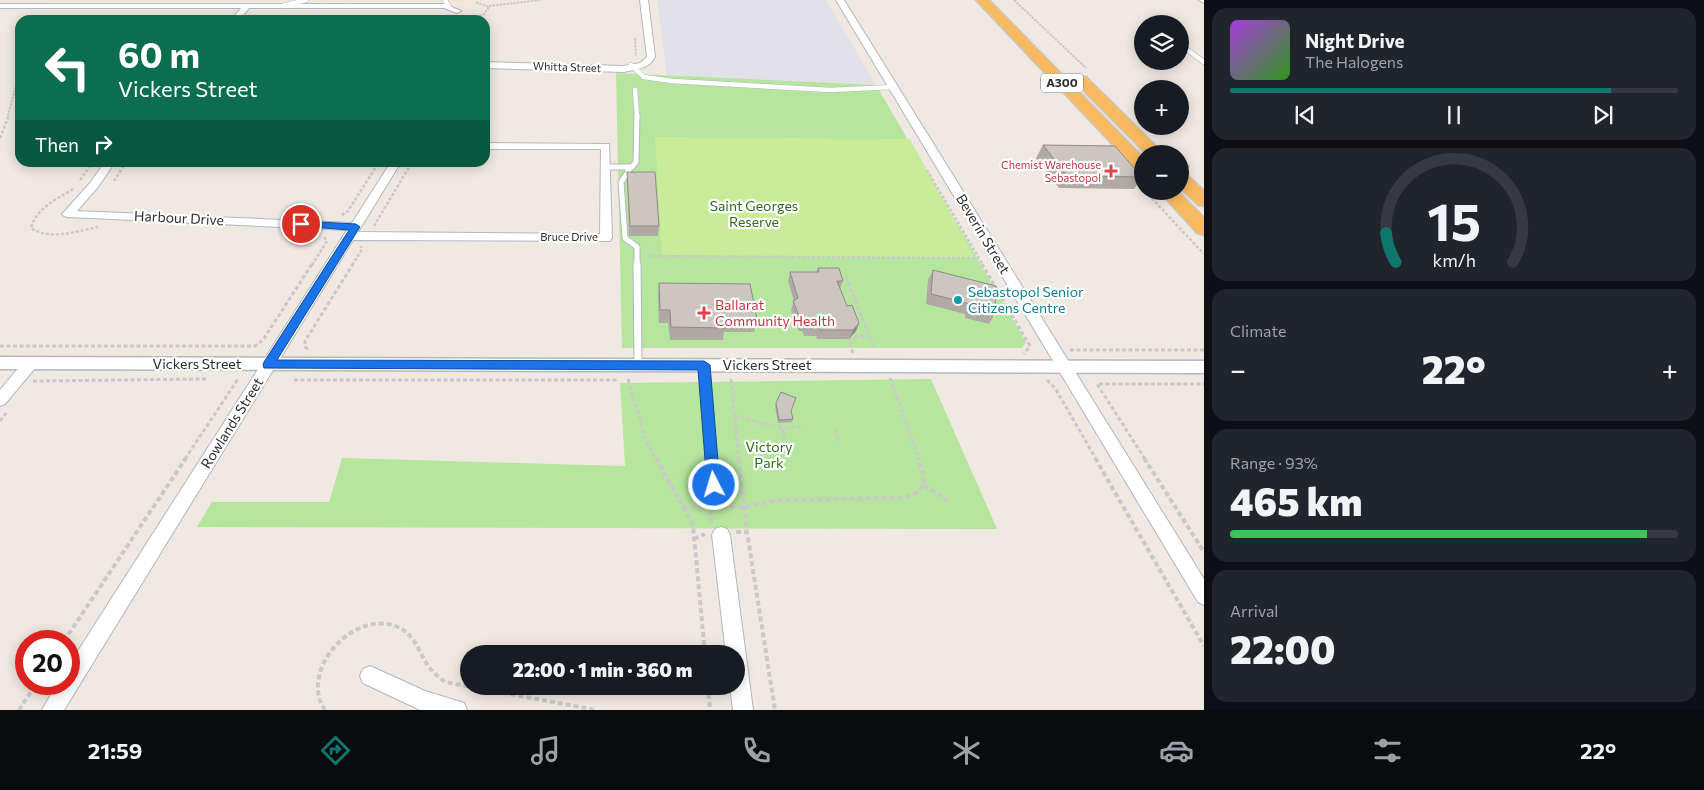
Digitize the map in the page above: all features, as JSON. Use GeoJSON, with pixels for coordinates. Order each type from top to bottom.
{"type":"FeatureCollection","features":[{"type":"Feature","properties":{"kind":"highway","name":"A300"},"geometry":{"type":"LineString","coordinates":[[982,0],[1134,157]]}},
{"type":"Feature","properties":{"kind":"highway"},"geometry":{"type":"LineString","coordinates":[[1000,0],[1042,42]]}},
{"type":"Feature","properties":{"kind":"highway","name":"A300"},"geometry":{"type":"LineString","coordinates":[[1071,70],[1147,145]]}},
{"type":"Feature","properties":{"kind":"highway"},"geometry":{"type":"LineString","coordinates":[[1189,187],[1204,201]]}},
{"type":"Feature","properties":{"kind":"highway"},"geometry":{"type":"LineString","coordinates":[[1177,200],[1204,228]]}},
{"type":"Feature","properties":{"kind":"street"},"geometry":{"type":"LineString","coordinates":[[30,6],[39,0]]}},
{"type":"Feature","properties":{"kind":"street"},"geometry":{"type":"LineString","coordinates":[[637,63],[651,58],[644,0]]}},
{"type":"Feature","properties":{"kind":"street","name":"Beverin Street"},"geometry":{"type":"LineString","coordinates":[[840,0],[1204,596]]}},
{"type":"Feature","properties":{"kind":"street"},"geometry":{"type":"LineString","coordinates":[[0,6],[282,6],[447,3],[460,10],[458,15]]}},
{"type":"Feature","properties":{"kind":"street"},"geometry":{"type":"LineString","coordinates":[[239,15],[247,6]]}},
{"type":"Feature","properties":{"kind":"street","name":"Whitta Street"},"geometry":{"type":"LineString","coordinates":[[490,64],[617,69],[637,63]]}},
{"type":"Feature","properties":{"kind":"street","name":"Bruce Drive"},"geometry":{"type":"LineString","coordinates":[[353,232],[368,236],[606,238],[606,146],[490,146]]}},
{"type":"Feature","properties":{"kind":"street","name":"Harbour Drive"},"geometry":{"type":"LineString","coordinates":[[107,167],[94,185],[68,214],[353,232]]}},
{"type":"Feature","properties":{"kind":"street","name":"Rowlands Street"},"geometry":{"type":"LineString","coordinates":[[80,664],[393,167]]}},
{"type":"Feature","properties":{"kind":"street","name":"Vickers Street"},"geometry":{"type":"LineString","coordinates":[[0,363],[1204,367]]}},
{"type":"Feature","properties":{"kind":"street"},"geometry":{"type":"LineString","coordinates":[[6,404],[31,363]]}},
{"type":"Feature","properties":{"kind":"street"},"geometry":{"type":"LineString","coordinates":[[717,533],[735,645]]}},
{"type":"Feature","properties":{"kind":"street"},"geometry":{"type":"LineString","coordinates":[[370,676],[423,702],[457,710]]}},
{"type":"Feature","properties":{"kind":"street","name":"Rowlands Street"},"geometry":{"type":"LineString","coordinates":[[52,710],[61,695]]}},
{"type":"Feature","properties":{"kind":"street"},"geometry":{"type":"LineString","coordinates":[[741,695],[743,710]]}},
{"type":"Feature","properties":{"kind":"lane"},"geometry":{"type":"LineString","coordinates":[[282,6],[306,0]]}},
{"type":"Feature","properties":{"kind":"lane"},"geometry":{"type":"LineString","coordinates":[[1189,51],[1204,62]]}},
{"type":"Feature","properties":{"kind":"lane"},"geometry":{"type":"LineString","coordinates":[[637,63],[648,78],[688,82],[830,90],[894,88]]}},
{"type":"Feature","properties":{"kind":"lane"},"geometry":{"type":"LineString","coordinates":[[606,167],[632,167],[636,162],[637,121],[635,90]]}},
{"type":"Feature","properties":{"kind":"lane"},"geometry":{"type":"LineString","coordinates":[[626,167],[629,171],[621,182],[625,238],[637,246],[638,365]]}},
{"type":"Feature","properties":{"kind":"lane"},"geometry":{"type":"LineString","coordinates":[[704,365],[714,485]]}},
{"type":"Feature","properties":{"kind":"path"},"geometry":{"type":"LineString","coordinates":[[475,2],[489,6],[540,0]]}},
{"type":"Feature","properties":{"kind":"path"},"geometry":{"type":"LineString","coordinates":[[1014,0],[1086,68]]}},
{"type":"Feature","properties":{"kind":"path"},"geometry":{"type":"LineString","coordinates":[[482,15],[489,6]]}},
{"type":"Feature","properties":{"kind":"path"},"geometry":{"type":"LineString","coordinates":[[635,37],[637,63]]}},
{"type":"Feature","properties":{"kind":"path"},"geometry":{"type":"LineString","coordinates":[[0,138],[15,94]]}},
{"type":"Feature","properties":{"kind":"path"},"geometry":{"type":"LineString","coordinates":[[114,181],[123,167]]}},
{"type":"Feature","properties":{"kind":"path"},"geometry":{"type":"LineString","coordinates":[[346,214],[376,167]]}},
{"type":"Feature","properties":{"kind":"path"},"geometry":{"type":"LineString","coordinates":[[311,350],[304,347],[305,342],[409,167]]}},
{"type":"Feature","properties":{"kind":"path"},"geometry":{"type":"LineString","coordinates":[[1153,200],[1204,254]]}},
{"type":"Feature","properties":{"kind":"path"},"geometry":{"type":"LineString","coordinates":[[0,346],[255,346],[263,340],[327,242]]}},
{"type":"Feature","properties":{"kind":"path"},"geometry":{"type":"LineString","coordinates":[[637,256],[978,258],[1030,346],[1027,350],[1204,350]]}},
{"type":"Feature","properties":{"kind":"path"},"geometry":{"type":"LineString","coordinates":[[846,276],[874,348]]}},
{"type":"Feature","properties":{"kind":"path"},"geometry":{"type":"LineString","coordinates":[[853,354],[849,340],[854,337],[870,336]]}},
{"type":"Feature","properties":{"kind":"path"},"geometry":{"type":"LineString","coordinates":[[682,507],[745,507],[778,500],[906,498],[916,494],[924,485],[924,474],[889,378]]}},
{"type":"Feature","properties":{"kind":"path"},"geometry":{"type":"LineString","coordinates":[[1044,378],[1055,388],[1204,646]]}},
{"type":"Feature","properties":{"kind":"path"},"geometry":{"type":"LineString","coordinates":[[28,387],[34,380],[208,379]]}},
{"type":"Feature","properties":{"kind":"path"},"geometry":{"type":"LineString","coordinates":[[71,630],[238,379],[228,379]]}},
{"type":"Feature","properties":{"kind":"path"},"geometry":{"type":"LineString","coordinates":[[628,379],[646,441],[693,525],[704,645]]}},
{"type":"Feature","properties":{"kind":"path"},"geometry":{"type":"LineString","coordinates":[[730,379],[748,532],[775,710]]}},
{"type":"Feature","properties":{"kind":"path"},"geometry":{"type":"LineString","coordinates":[[1204,384],[1097,384],[1204,552]]}},
{"type":"Feature","properties":{"kind":"path"},"geometry":{"type":"LineString","coordinates":[[0,420],[6,404]]}},
{"type":"Feature","properties":{"kind":"path"},"geometry":{"type":"LineString","coordinates":[[734,416],[752,419],[770,427],[782,429],[803,426]]}},
{"type":"Feature","properties":{"kind":"path"},"geometry":{"type":"LineString","coordinates":[[782,429],[787,456]]}},
{"type":"Feature","properties":{"kind":"path"},"geometry":{"type":"LineString","coordinates":[[835,430],[839,444]]}},
{"type":"Feature","properties":{"kind":"path"},"geometry":{"type":"LineString","coordinates":[[714,485],[707,485],[709,506],[717,533]]}},
{"type":"Feature","properties":{"kind":"path"},"geometry":{"type":"LineString","coordinates":[[924,485],[948,501]]}},
{"type":"Feature","properties":{"kind":"path"},"geometry":{"type":"LineString","coordinates":[[325,710],[322,706],[318,688],[327,656],[347,634],[368,624],[392,624],[411,636],[433,674],[445,682],[596,710]]}},
{"type":"Feature","properties":{"kind":"path"},"geometry":{"type":"LineString","coordinates":[[19,710],[29,695]]}},
{"type":"Feature","properties":{"kind":"path"},"geometry":{"type":"LineString","coordinates":[[709,695],[710,710]]}},
{"type":"Feature","properties":{"kind":"shaded area"},"geometry":{"type":"Polygon","coordinates":[[[475,0],[475,2],[48,1],[475,0]]]}},
{"type":"Feature","properties":{"kind":"shaded area"},"geometry":{"type":"Polygon","coordinates":[[[657,0],[826,0],[876,85],[667,77],[657,0]]]}},
{"type":"Feature","properties":{"kind":"green space","name":"Saint Georges Reserve"},"geometry":{"type":"Polygon","coordinates":[[[616,73],[876,85],[1026,342],[1022,348],[622,348],[616,73]]]}},
{"type":"Feature","properties":{"kind":"green space"},"geometry":{"type":"Polygon","coordinates":[[[655,137],[910,139],[975,258],[662,255],[655,137]]]}},
{"type":"Feature","properties":{"kind":"green space","name":"Victory Park"},"geometry":{"type":"Polygon","coordinates":[[[931,379],[997,529],[197,527],[212,502],[329,502],[342,458],[625,466],[620,383],[931,379]]]}},
{"type":"Feature","properties":{"kind":"building"},"geometry":{"type":"Polygon","coordinates":[[[1043,145],[1115,146],[1134,168],[1134,177],[1067,176],[1043,145]]]}},
{"type":"Feature","properties":{"kind":"building"},"geometry":{"type":"Polygon","coordinates":[[[627,172],[655,172],[659,226],[630,226],[627,172]]]}},
{"type":"Feature","properties":{"kind":"building"},"geometry":{"type":"Polygon","coordinates":[[[818,268],[839,268],[843,281],[837,281],[847,306],[852,305],[859,323],[853,330],[820,330],[819,327],[806,327],[805,323],[802,323],[793,301],[798,298],[790,272],[819,272],[818,268]]]}},
{"type":"Feature","properties":{"kind":"building"},"geometry":{"type":"Polygon","coordinates":[[[933,270],[996,286],[995,314],[971,308],[971,304],[931,294],[933,270]]]}},
{"type":"Feature","properties":{"kind":"building","name":"Ballarat Community Health"},"geometry":{"type":"Polygon","coordinates":[[[659,283],[750,284],[757,319],[724,319],[725,328],[671,327],[670,310],[660,310],[659,283]]]}},
{"type":"Feature","properties":{"kind":"building"},"geometry":{"type":"Polygon","coordinates":[[[781,392],[796,398],[791,411],[793,419],[779,420],[776,403],[781,392]]]}},
{"type":"Feature","properties":{"kind":"place","name":"Chemist Warehouse Sebastopol"},"geometry":{"type":"Point","coordinates":[1111,171]}},
{"type":"Feature","properties":{"kind":"place","name":"Sebastopol Senior Citizens Centre"},"geometry":{"type":"Point","coordinates":[958,300]}},
{"type":"Feature","properties":{"kind":"place","name":"Ballarat Community Health"},"geometry":{"type":"Point","coordinates":[704,313]}},
{"type":"Feature","properties":{"kind":"route"},"geometry":{"type":"LineString","coordinates":[[301,224],[356,227],[268,365],[704,365],[714,485]]}}]}
